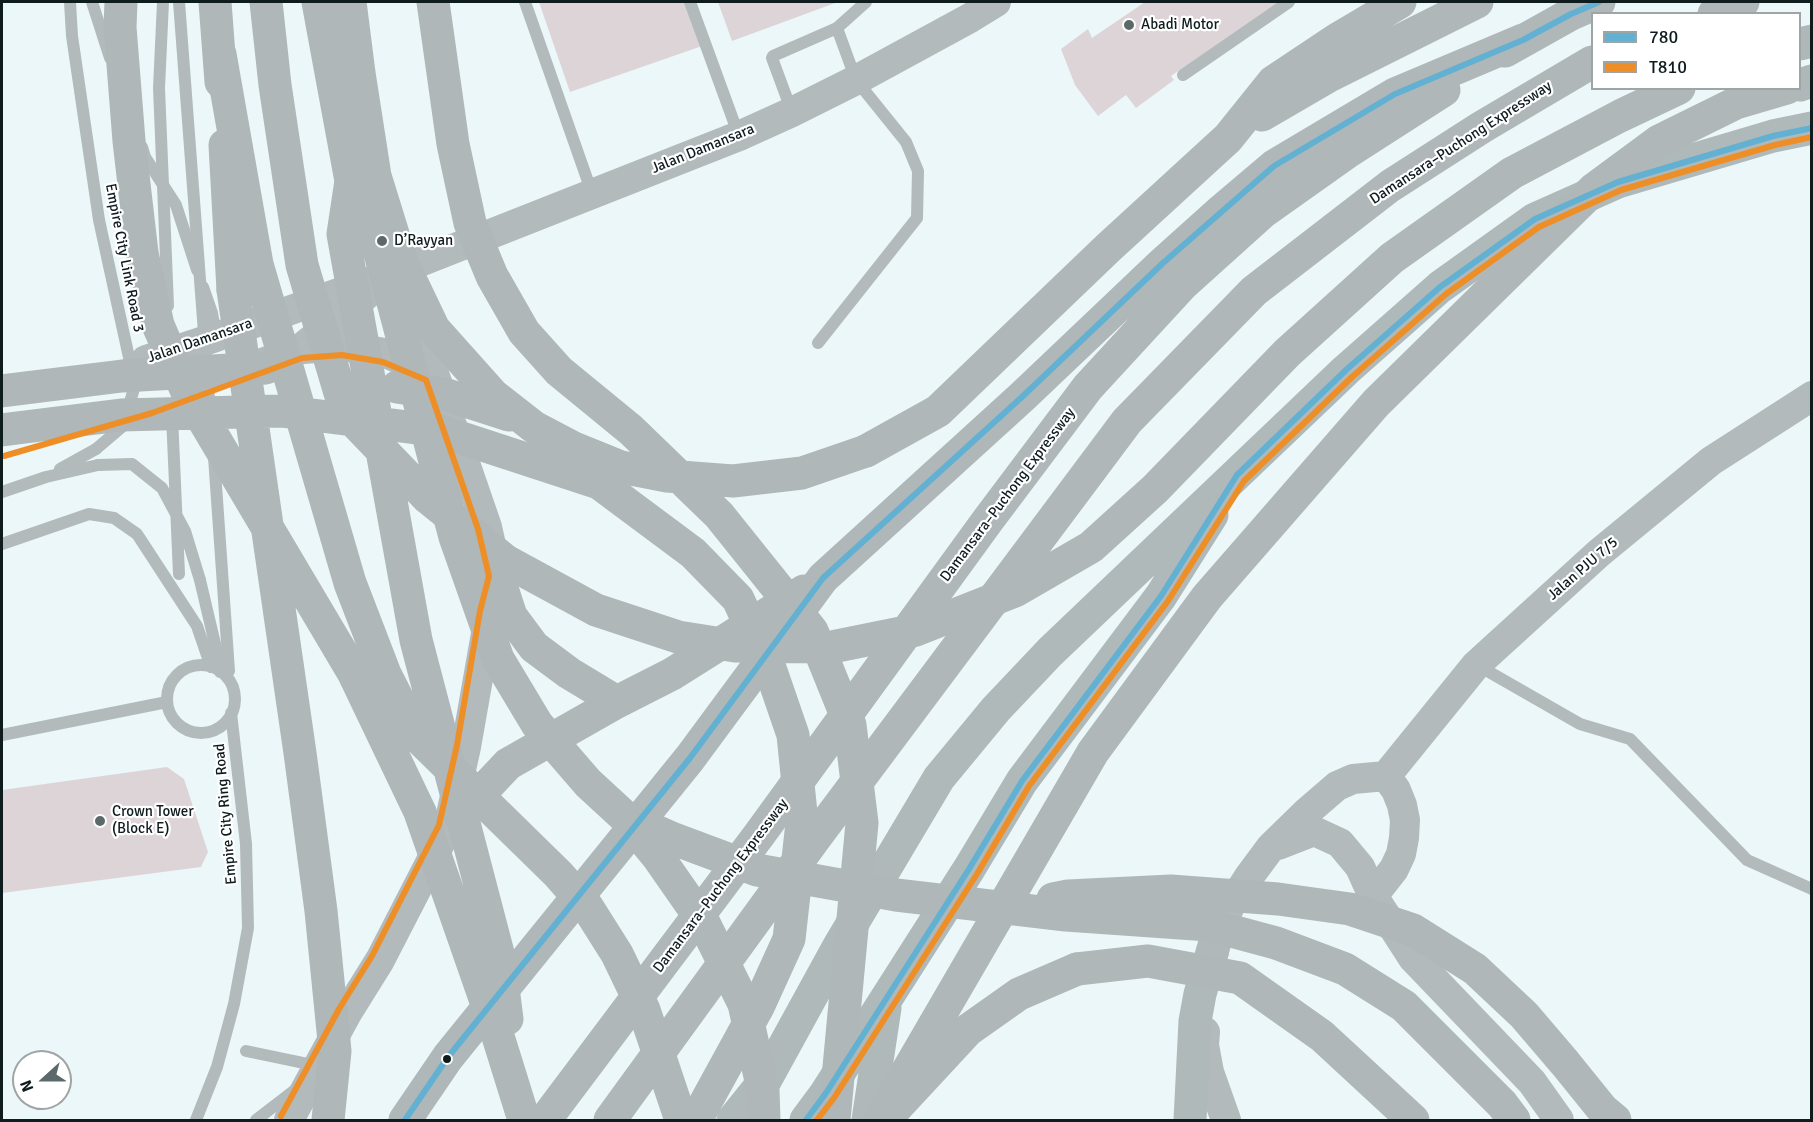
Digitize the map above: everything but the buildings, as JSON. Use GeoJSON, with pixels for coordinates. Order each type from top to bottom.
{"type":"FeatureCollection","features":[{"type":"Feature","properties":{"kind":"highway"},"geometry":{"type":"LineString","coordinates":[[121,2],[120,27],[129,141],[141,242],[158,325],[187,392],[353,672],[420,812],[496,1030],[524,1120]]}},
{"type":"Feature","properties":{"kind":"highway"},"geometry":{"type":"LineString","coordinates":[[215,2],[220,54],[232,290],[321,911],[334,1051],[328,1120]]}},
{"type":"Feature","properties":{"kind":"highway"},"geometry":{"type":"LineString","coordinates":[[266,2],[275,85],[302,265],[346,413],[429,498],[506,561],[596,610],[678,637],[735,646],[832,647],[916,630],[1014,591],[1091,547],[1155,489],[1287,353],[1392,258],[1512,173],[1675,90]]}},
{"type":"Feature","properties":{"kind":"highway"},"geometry":{"type":"LineString","coordinates":[[318,2],[351,181],[376,238],[455,537],[498,659],[537,724],[588,783],[626,818],[658,857],[704,923],[744,1004],[763,1090],[764,1120]]}},
{"type":"Feature","properties":{"kind":"highway"},"geometry":{"type":"LineString","coordinates":[[351,2],[359,74],[375,176],[400,260],[434,329],[492,395],[534,427],[574,448],[621,467],[667,476],[733,481],[802,473],[866,451],[938,411],[1108,248],[1228,138],[1273,82],[1336,40],[1400,2]]}},
{"type":"Feature","properties":{"kind":"highway"},"geometry":{"type":"LineString","coordinates":[[433,2],[453,144],[470,223],[492,276],[524,332],[559,371],[631,430],[719,514],[812,631],[850,725],[862,823],[834,1120]]}},
{"type":"Feature","properties":{"kind":"highway"},"geometry":{"type":"LineString","coordinates":[[1228,138],[1284,101],[1329,76],[1477,2]]}},
{"type":"Feature","properties":{"kind":"highway","name":"Damansara–Puchong Expressway"},"geometry":{"type":"LineString","coordinates":[[545,1120],[759,835],[988,520],[1088,387],[1182,285],[1263,212],[1349,151],[1522,40],[1599,2]]}},
{"type":"Feature","properties":{"kind":"highway"},"geometry":{"type":"LineString","coordinates":[[1718,12],[1743,2]]}},
{"type":"Feature","properties":{"kind":"highway"},"geometry":{"type":"LineString","coordinates":[[448,828],[508,764],[617,702],[672,674],[823,578],[1023,396],[1163,263],[1274,166],[1395,94],[1522,40]]}},
{"type":"Feature","properties":{"kind":"highway"},"geometry":{"type":"LineString","coordinates":[[220,54],[257,264],[350,583],[385,674],[416,735],[558,874],[588,908],[617,954],[644,1010],[709,1120]]}},
{"type":"Feature","properties":{"kind":"highway","name":"Damansara–Puchong Expressway"},"geometry":{"type":"LineString","coordinates":[[610,1120],[815,837],[1127,421],[1254,291],[1390,186],[1482,127],[1591,63]]}},
{"type":"Feature","properties":{"kind":"highway"},"geometry":{"type":"LineString","coordinates":[[879,1120],[1093,752],[1207,597],[1376,404],[1594,189],[1659,141],[1736,103],[1779,90]]}},
{"type":"Feature","properties":{"kind":"highway"},"geometry":{"type":"LineString","coordinates":[[351,181],[343,234],[417,640],[499,957],[516,1090],[514,1120]]}},
{"type":"Feature","properties":{"kind":"highway"},"geometry":{"type":"LineString","coordinates":[[4,402],[122,376],[268,367],[447,395],[604,446],[719,514]]}},
{"type":"Feature","properties":{"kind":"highway"},"geometry":{"type":"LineString","coordinates":[[4,402],[122,415],[281,411],[440,431],[599,483],[693,553],[738,599],[771,671],[793,735],[802,823],[789,939],[759,1005],[696,1120]]}},
{"type":"Feature","properties":{"kind":"highway"},"geometry":{"type":"LineString","coordinates":[[498,576],[511,616],[534,647],[569,673],[617,702]]}},
{"type":"Feature","properties":{"kind":"highway"},"geometry":{"type":"LineString","coordinates":[[405,1120],[448,1057],[690,759],[823,578]]}},
{"type":"Feature","properties":{"kind":"highway"},"geometry":{"type":"LineString","coordinates":[[626,818],[674,839],[757,870],[896,895],[1066,915],[1209,925],[1276,943],[1345,969],[1404,1006],[1502,1104],[1514,1120]]}},
{"type":"Feature","properties":{"kind":"highway"},"geometry":{"type":"LineString","coordinates":[[1008,908],[1068,896],[1171,891],[1278,899],[1350,909],[1413,930],[1475,969],[1516,1007],[1603,1110],[1615,1120]]}},
{"type":"Feature","properties":{"kind":"highway"},"geometry":{"type":"LineString","coordinates":[[884,1120],[968,1030],[1019,994],[1077,969],[1148,961],[1240,978],[1322,1036],[1413,1120]]}},
{"type":"Feature","properties":{"kind":"highway"},"geometry":{"type":"LineString","coordinates":[[644,1010],[681,1120]]}},
{"type":"Feature","properties":{"kind":"main road"},"geometry":{"type":"LineString","coordinates":[[734,1120],[766,1079],[839,946],[939,778],[996,710],[1050,652],[1346,370],[1440,287],[1535,219],[1618,182],[1773,136],[1812,128]]}},
{"type":"Feature","properties":{"kind":"main road"},"geometry":{"type":"LineString","coordinates":[[806,1120],[826,1094],[1022,781],[1161,596],[1237,475]]}},
{"type":"Feature","properties":{"kind":"main road"},"geometry":{"type":"LineString","coordinates":[[1190,1120],[1195,1022],[1200,994],[1215,942]]}},
{"type":"Feature","properties":{"kind":"main road"},"geometry":{"type":"LineString","coordinates":[[868,1120],[887,998]]}},
{"type":"Feature","properties":{"kind":"street","name":"Jalan Damansara"},"geometry":{"type":"LineString","coordinates":[[4,402],[216,337],[397,270],[739,136],[856,80],[996,2]]}},
{"type":"Feature","properties":{"kind":"street","name":"Jalan Damansara"},"geometry":{"type":"LineString","coordinates":[[2,447],[149,405],[300,349],[397,270]]}},
{"type":"Feature","properties":{"kind":"street"},"geometry":{"type":"LineString","coordinates":[[289,1120],[347,1013],[380,960],[448,828],[466,747],[489,613],[498,576],[487,527],[397,270]]}},
{"type":"Feature","properties":{"kind":"street"},"geometry":{"type":"LineString","coordinates":[[300,349],[342,346],[385,353],[434,373]]}},
{"type":"Feature","properties":{"kind":"street","name":"Jalan PJU 7/5"},"geometry":{"type":"LineString","coordinates":[[1386,776],[1476,665],[1599,552],[1711,461],[1812,396]]}},
{"type":"Feature","properties":{"kind":"street"},"geometry":{"type":"LineString","coordinates":[[1226,1120],[1209,1072],[1204,1046],[1215,942],[1230,906],[1271,847],[1337,786],[1353,779],[1386,776],[1396,790],[1402,805],[1405,820],[1404,838],[1401,854],[1394,869],[1374,896]]}},
{"type":"Feature","properties":{"kind":"street"},"geometry":{"type":"LineString","coordinates":[[1271,847],[1314,831],[1340,843],[1360,867],[1374,896],[1413,957],[1532,1082],[1559,1120]]}},
{"type":"Feature","properties":{"kind":"lane","name":"Empire City Link Road 3"},"geometry":{"type":"LineString","coordinates":[[46,477],[96,449],[123,426],[135,385],[99,220],[72,36],[70,2]]}},
{"type":"Feature","properties":{"kind":"lane"},"geometry":{"type":"LineString","coordinates":[[92,2],[145,157],[176,205],[212,314],[216,337]]}},
{"type":"Feature","properties":{"kind":"lane"},"geometry":{"type":"LineString","coordinates":[[163,2],[159,88],[179,574]]}},
{"type":"Feature","properties":{"kind":"lane"},"geometry":{"type":"LineString","coordinates":[[179,2],[222,671]]}},
{"type":"Feature","properties":{"kind":"lane"},"geometry":{"type":"LineString","coordinates":[[525,2],[592,194]]}},
{"type":"Feature","properties":{"kind":"lane"},"geometry":{"type":"LineString","coordinates":[[690,2],[739,136]]}},
{"type":"Feature","properties":{"kind":"lane"},"geometry":{"type":"LineString","coordinates":[[792,112],[773,56],[837,28],[866,2]]}},
{"type":"Feature","properties":{"kind":"lane"},"geometry":{"type":"LineString","coordinates":[[1183,75],[1289,2]]}},
{"type":"Feature","properties":{"kind":"lane"},"geometry":{"type":"LineString","coordinates":[[818,343],[917,218],[918,171],[906,142],[856,80],[837,28]]}},
{"type":"Feature","properties":{"kind":"lane"},"geometry":{"type":"LineString","coordinates":[[2,492],[46,477],[98,465],[132,464],[162,488],[184,531],[200,580],[222,671]]}},
{"type":"Feature","properties":{"kind":"lane"},"geometry":{"type":"LineString","coordinates":[[2,544],[89,514],[114,518],[136,534],[196,626],[234,691],[234,702],[226,723],[207,733],[195,733],[185,729],[170,713],[167,702],[172,681],[189,667],[200,665],[222,671]]}},
{"type":"Feature","properties":{"kind":"lane"},"geometry":{"type":"LineString","coordinates":[[1476,665],[1580,724],[1630,739],[1747,860],[1812,889]]}},
{"type":"Feature","properties":{"kind":"lane"},"geometry":{"type":"LineString","coordinates":[[2,735],[167,702]]}},
{"type":"Feature","properties":{"kind":"lane","name":"Empire City Ring Road"},"geometry":{"type":"LineString","coordinates":[[196,1120],[217,1067],[234,1004],[248,928],[246,844],[231,713]]}},
{"type":"Feature","properties":{"kind":"lane"},"geometry":{"type":"LineString","coordinates":[[246,1051],[316,1072]]}},
{"type":"Feature","properties":{"kind":"lane"},"geometry":{"type":"LineString","coordinates":[[256,1120],[316,1072]]}},
{"type":"Feature","properties":{"kind":"transit line","name":"780"},"geometry":{"type":"LineString","coordinates":[[405,1120],[448,1057],[690,758],[823,578],[1023,396],[1163,263],[1274,166],[1395,94],[1523,40],[1599,2]]}},
{"type":"Feature","properties":{"kind":"transit line","name":"780"},"geometry":{"type":"LineString","coordinates":[[806,1120],[826,1093],[969,869],[1022,781],[1161,596],[1237,475],[1346,370],[1440,287],[1535,219],[1618,182],[1773,136],[1812,128]]}},
{"type":"Feature","properties":{"kind":"transit line","name":"T810"},"geometry":{"type":"LineString","coordinates":[[817,1120],[834,1098],[977,874],[1029,786],[1168,601],[1244,481],[1352,377],[1446,294],[1539,227],[1621,190],[1775,145],[1812,137]]}},
{"type":"Feature","properties":{"kind":"transit line","name":"T810"},"geometry":{"type":"LineString","coordinates":[[4,456],[152,413],[302,358],[342,355],[383,362],[426,380],[478,529],[489,576],[480,611],[457,745],[439,825],[372,956],[339,1009],[281,1116]]}},
{"type":"Feature","properties":{"kind":"place","name":"Abadi Motor"},"geometry":{"type":"Point","coordinates":[1129,25]}},
{"type":"Feature","properties":{"kind":"place","name":"D’Rayyan"},"geometry":{"type":"Point","coordinates":[382,241]}},
{"type":"Feature","properties":{"kind":"place","name":"Crown Tower (Block E)"},"geometry":{"type":"Point","coordinates":[100,821]}}]}
